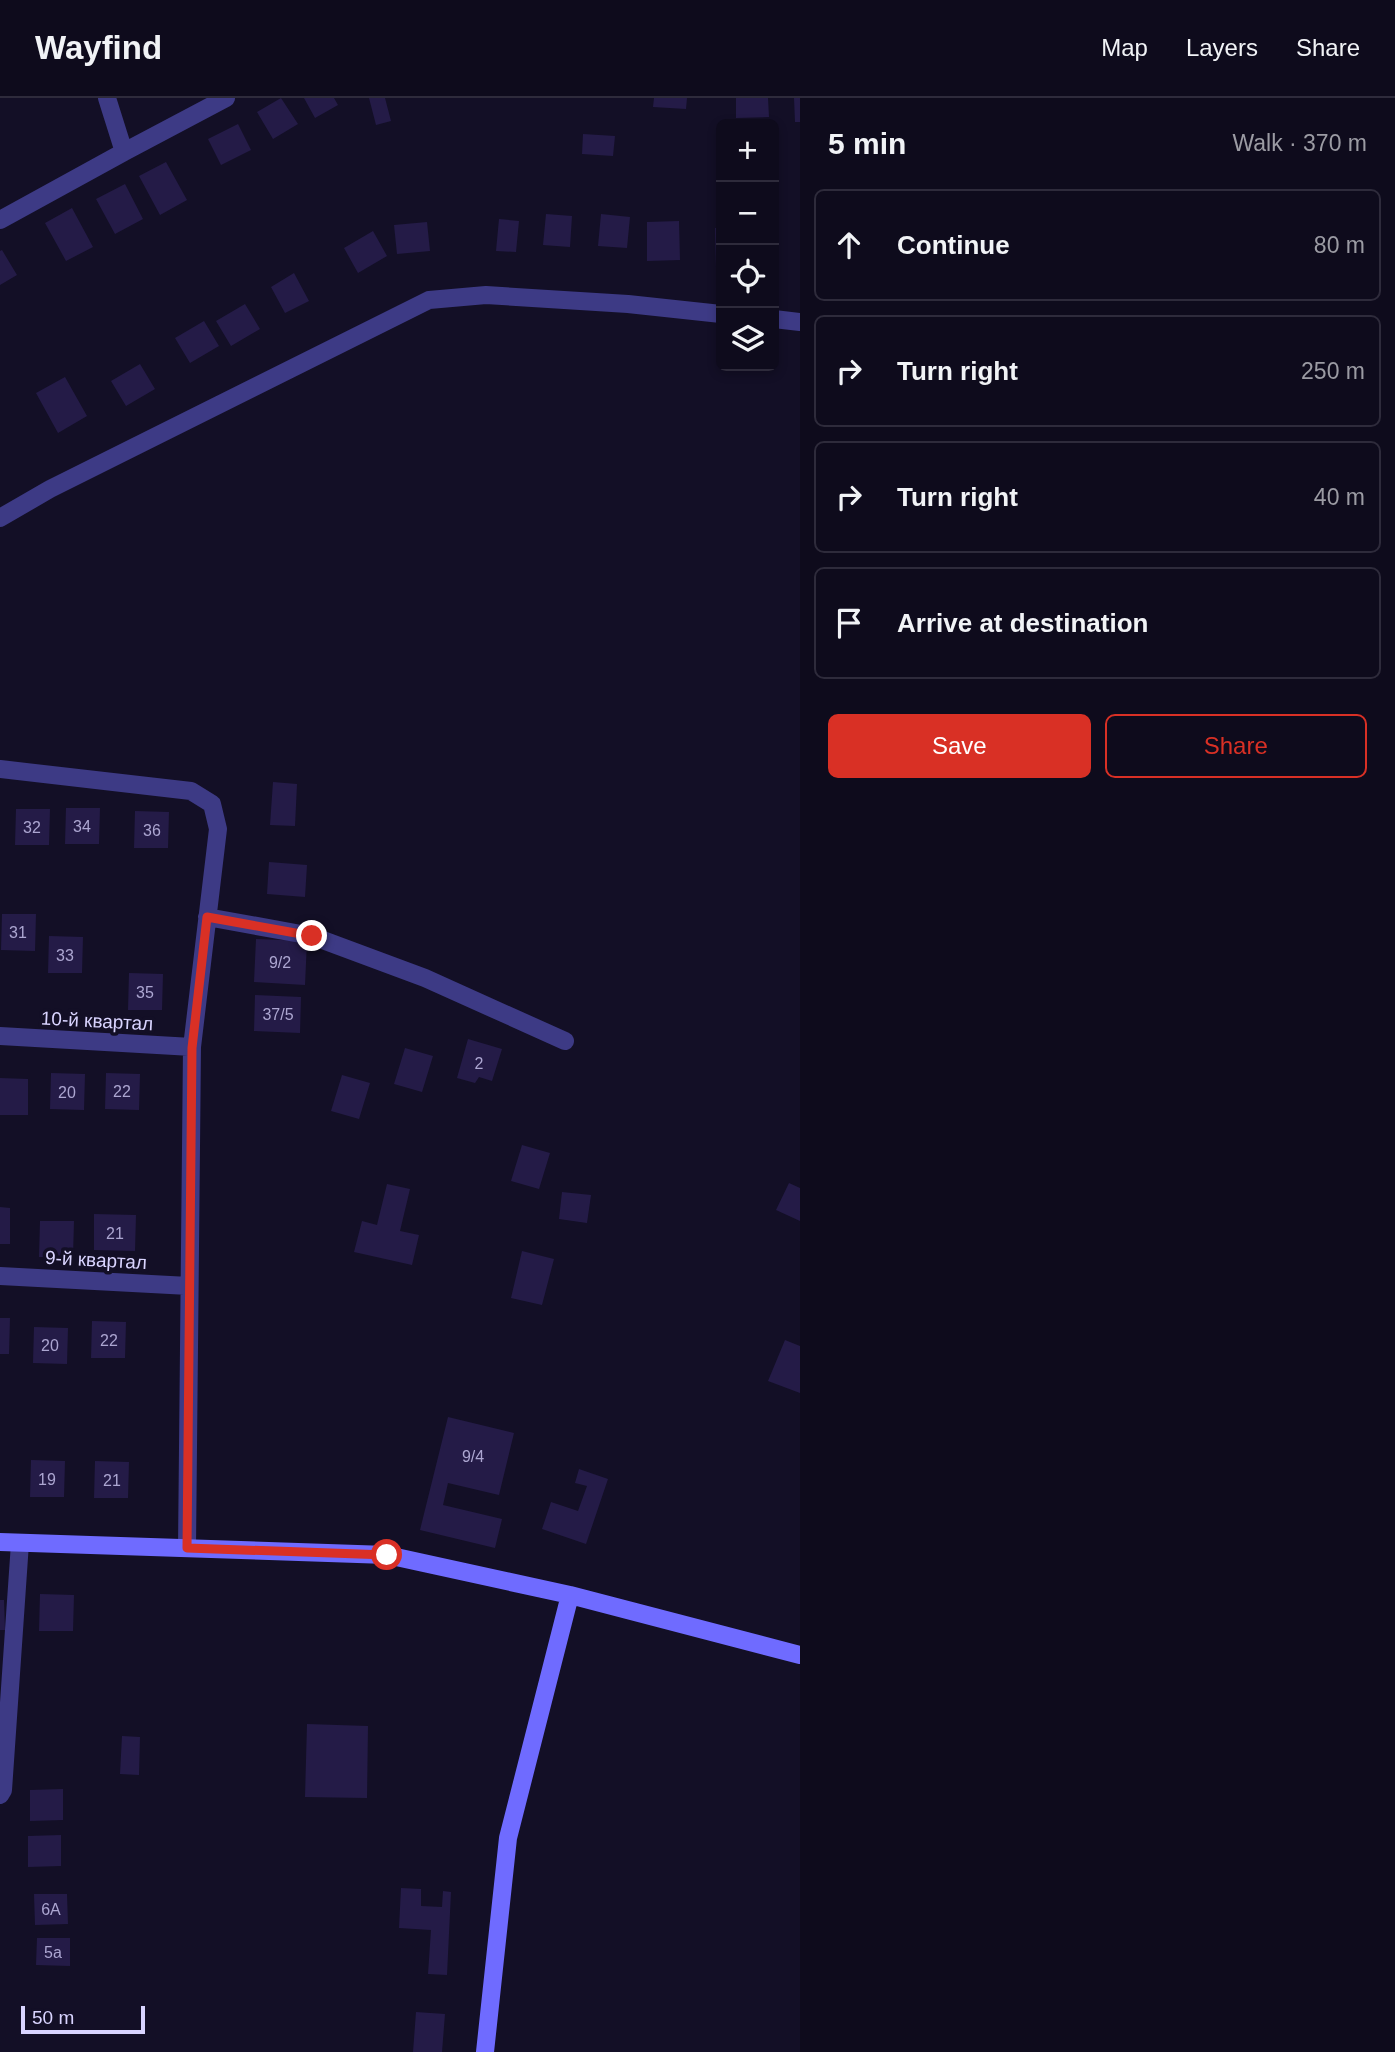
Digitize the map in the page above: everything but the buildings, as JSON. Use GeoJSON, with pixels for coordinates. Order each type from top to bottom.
{"type":"FeatureCollection","features":[{"type":"Feature","properties":{"kind":"street"},"geometry":{"type":"LineString","coordinates":[[107,98],[124,152]]}},
{"type":"Feature","properties":{"kind":"street"},"geometry":{"type":"LineString","coordinates":[[0,220],[226,98]]}},
{"type":"Feature","properties":{"kind":"street"},"geometry":{"type":"LineString","coordinates":[[0,518],[51,488],[429,300],[486,295],[628,303],[716,313]]}},
{"type":"Feature","properties":{"kind":"street"},"geometry":{"type":"LineString","coordinates":[[779,320],[800,322]]}},
{"type":"Feature","properties":{"kind":"street"},"geometry":{"type":"LineString","coordinates":[[0,768],[191,792],[212,804],[218,829],[192,1048],[187,1548]]}},
{"type":"Feature","properties":{"kind":"street"},"geometry":{"type":"LineString","coordinates":[[207,917],[312,936],[425,978],[565,1041]]}},
{"type":"Feature","properties":{"kind":"street","name":"10-й квартал"},"geometry":{"type":"LineString","coordinates":[[0,1036],[192,1048]]}},
{"type":"Feature","properties":{"kind":"street","name":"9-й квартал"},"geometry":{"type":"LineString","coordinates":[[0,1276],[189,1286]]}},
{"type":"Feature","properties":{"kind":"street"},"geometry":{"type":"LineString","coordinates":[[0,1542],[387,1555],[570,1595],[800,1655]]}},
{"type":"Feature","properties":{"kind":"street"},"geometry":{"type":"LineString","coordinates":[[0,1795],[3,1790],[20,1543]]}},
{"type":"Feature","properties":{"kind":"street"},"geometry":{"type":"LineString","coordinates":[[485,2052],[508,1838],[570,1595]]}},
{"type":"Feature","properties":{"kind":"route"},"geometry":{"type":"LineString","coordinates":[[312,936],[207,917],[192,1048],[187,1548],[387,1555]]}}]}
